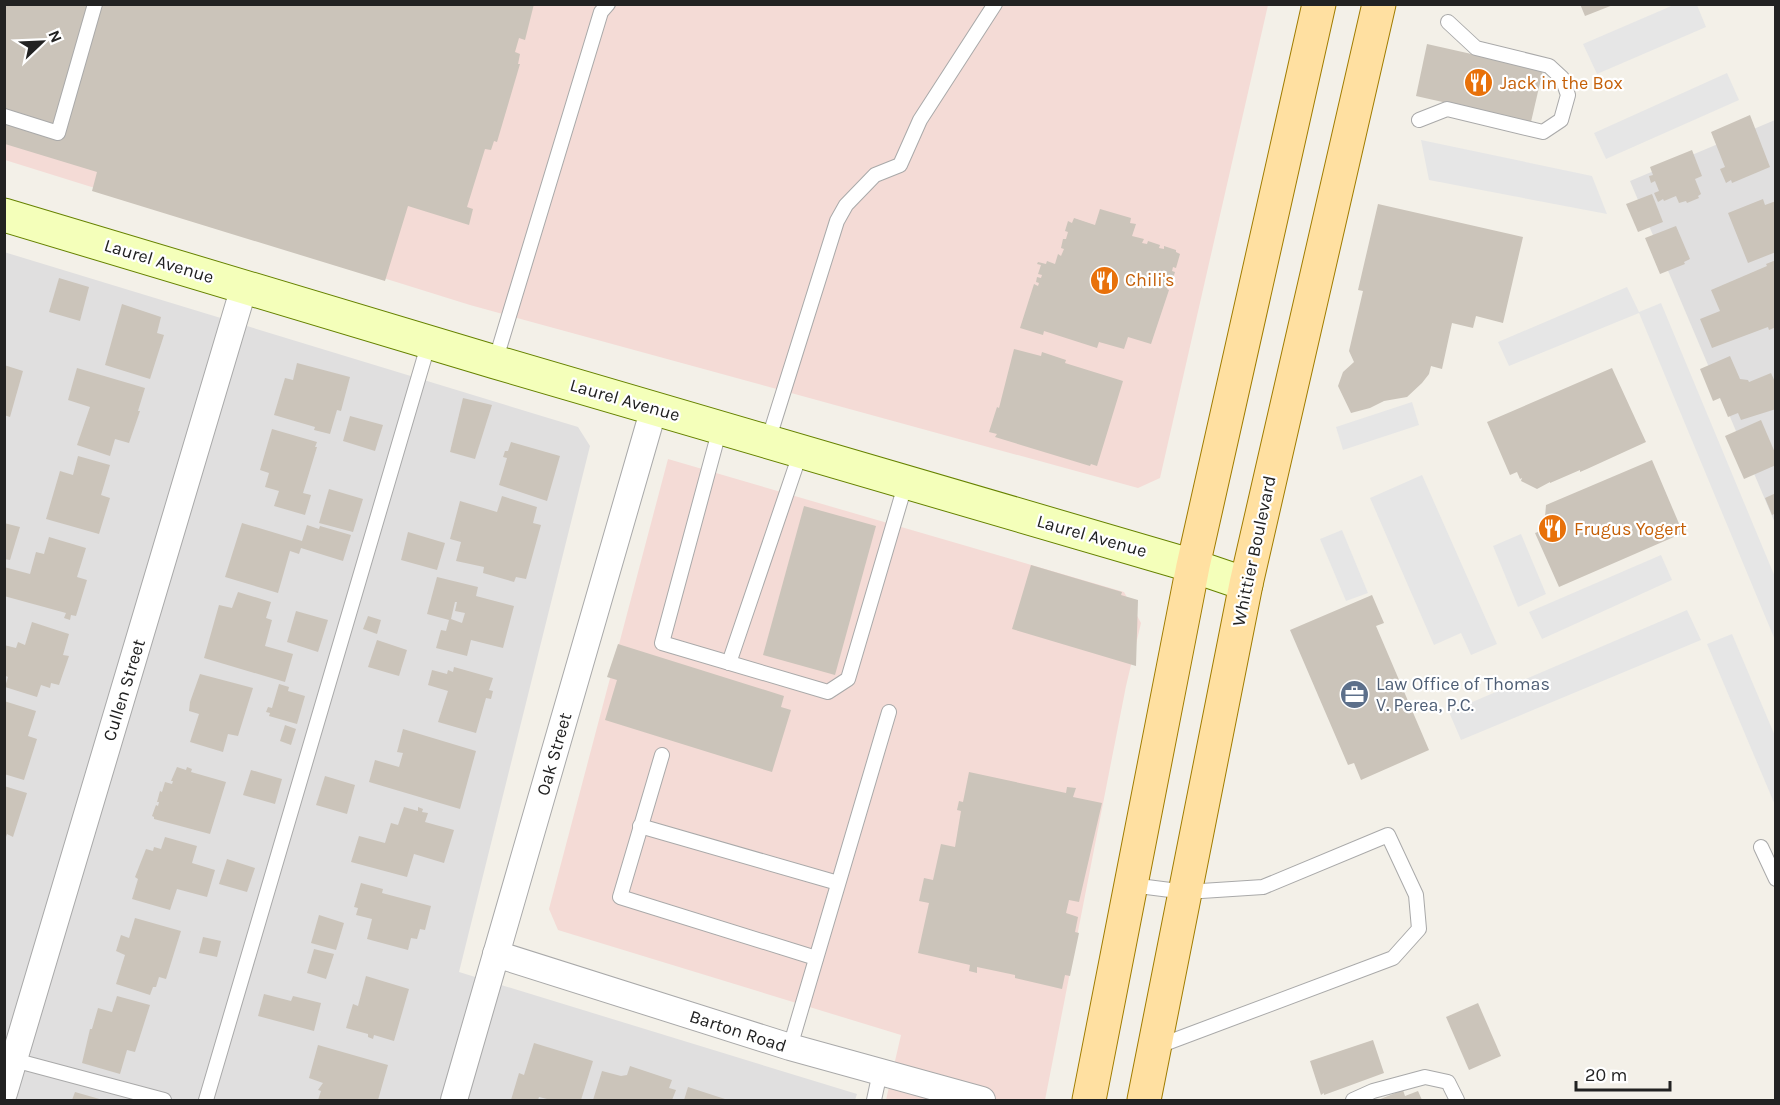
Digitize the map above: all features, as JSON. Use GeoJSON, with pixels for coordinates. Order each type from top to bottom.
{"type":"FeatureCollection","features":[{"type":"Feature","properties":{"kind":"main road"},"geometry":{"type":"LineString","coordinates":[[1089,1101],[1193,566],[1319,4]]}},
{"type":"Feature","properties":{"kind":"main road","name":"Whittier Boulevard"},"geometry":{"type":"LineString","coordinates":[[1144,1101],[1246,584],[1379,4]]}},
{"type":"Feature","properties":{"kind":"street","name":"Laurel Avenue"},"geometry":{"type":"LineString","coordinates":[[4,215],[495,362],[1193,566],[1246,584]]}},
{"type":"Feature","properties":{"kind":"street","name":"Cullen Street"},"geometry":{"type":"LineString","coordinates":[[4,1093],[244,287]]}},
{"type":"Feature","properties":{"kind":"street","name":"Oak Street"},"geometry":{"type":"LineString","coordinates":[[454,1101],[654,408]]}},
{"type":"Feature","properties":{"kind":"street","name":"Barton Road"},"geometry":{"type":"LineString","coordinates":[[496,954],[790,1047],[880,1072],[941,1095],[982,1101]]}},
{"type":"Feature","properties":{"kind":"lane"},"geometry":{"type":"LineString","coordinates":[[4,116],[58,133],[95,4]]}},
{"type":"Feature","properties":{"kind":"lane"},"geometry":{"type":"LineString","coordinates":[[495,362],[601,12],[608,4]]}},
{"type":"Feature","properties":{"kind":"lane"},"geometry":{"type":"LineString","coordinates":[[768,441],[846,205],[875,175],[900,165],[920,120],[995,4]]}},
{"type":"Feature","properties":{"kind":"lane"},"geometry":{"type":"LineString","coordinates":[[1419,120],[1448,109],[1543,132],[1562,120],[1568,95],[1562,78],[1550,66],[1476,48],[1448,22]]}},
{"type":"Feature","properties":{"kind":"lane"},"geometry":{"type":"LineString","coordinates":[[206,1101],[429,342]]}},
{"type":"Feature","properties":{"kind":"lane"},"geometry":{"type":"LineString","coordinates":[[720,428],[662,643],[828,692],[848,679],[906,482]]}},
{"type":"Feature","properties":{"kind":"lane"},"geometry":{"type":"LineString","coordinates":[[729,663],[801,451]]}},
{"type":"Feature","properties":{"kind":"lane"},"geometry":{"type":"LineString","coordinates":[[790,1047],[889,712]]}},
{"type":"Feature","properties":{"kind":"lane"},"geometry":{"type":"LineString","coordinates":[[662,755],[620,897],[816,958]]}},
{"type":"Feature","properties":{"kind":"lane"},"geometry":{"type":"LineString","coordinates":[[640,826],[838,883]]}},
{"type":"Feature","properties":{"kind":"lane"},"geometry":{"type":"LineString","coordinates":[[1131,885],[1186,892],[1263,887],[1388,835],[1416,895],[1419,929],[1393,958],[1154,1048]]}},
{"type":"Feature","properties":{"kind":"lane"},"geometry":{"type":"LineString","coordinates":[[1761,847],[1776,879]]}},
{"type":"Feature","properties":{"kind":"lane"},"geometry":{"type":"LineString","coordinates":[[14,1060],[164,1101]]}},
{"type":"Feature","properties":{"kind":"lane"},"geometry":{"type":"LineString","coordinates":[[874,1101],[880,1072]]}},
{"type":"Feature","properties":{"kind":"lane"},"geometry":{"type":"LineString","coordinates":[[1353,1101],[1373,1091],[1425,1077],[1448,1082],[1457,1101]]}},
{"type":"Feature","properties":{"kind":"shaded area"},"geometry":{"type":"Polygon","coordinates":[[[1676,4],[1697,5],[1706,27],[1597,74],[1583,44],[1676,4]]]}},
{"type":"Feature","properties":{"kind":"shaded area"},"geometry":{"type":"Polygon","coordinates":[[[5,5],[1268,5],[1160,478],[1138,488],[470,305],[5,160],[5,5]]]}},
{"type":"Feature","properties":{"kind":"shaded area"},"geometry":{"type":"Polygon","coordinates":[[[1727,73],[1739,100],[1606,159],[1594,133],[1727,73]]]}},
{"type":"Feature","properties":{"kind":"shaded area"},"geometry":{"type":"Polygon","coordinates":[[[1775,120],[1775,523],[1630,181],[1775,120]]]}},
{"type":"Feature","properties":{"kind":"shaded area"},"geometry":{"type":"Polygon","coordinates":[[[1421,140],[1592,176],[1607,214],[1429,180],[1421,140]]]}},
{"type":"Feature","properties":{"kind":"shaded area"},"geometry":{"type":"Polygon","coordinates":[[[4,252],[578,427],[590,446],[459,972],[857,1094],[855,1100],[5,1100],[4,252]]]}},
{"type":"Feature","properties":{"kind":"shaded area"},"geometry":{"type":"Polygon","coordinates":[[[1627,287],[1639,312],[1661,303],[1775,577],[1775,640],[1639,313],[1509,366],[1498,342],[1627,287]]]}},
{"type":"Feature","properties":{"kind":"shaded area"},"geometry":{"type":"Polygon","coordinates":[[[1412,402],[1419,425],[1343,450],[1336,427],[1412,402]]]}},
{"type":"Feature","properties":{"kind":"shaded area"},"geometry":{"type":"Polygon","coordinates":[[[668,459],[1124,592],[1141,623],[1126,686],[1045,1100],[886,1100],[901,1035],[558,930],[549,909],[668,459]]]}},
{"type":"Feature","properties":{"kind":"shaded area"},"geometry":{"type":"Polygon","coordinates":[[[1422,475],[1497,644],[1471,655],[1461,633],[1434,645],[1370,498],[1422,475]]]}},
{"type":"Feature","properties":{"kind":"shaded area"},"geometry":{"type":"Polygon","coordinates":[[[1342,530],[1368,593],[1346,601],[1320,539],[1342,530]]]}},
{"type":"Feature","properties":{"kind":"shaded area"},"geometry":{"type":"Polygon","coordinates":[[[1521,534],[1546,594],[1518,607],[1493,546],[1521,534]]]}},
{"type":"Feature","properties":{"kind":"shaded area"},"geometry":{"type":"Polygon","coordinates":[[[1661,555],[1672,580],[1542,639],[1529,612],[1661,555]]]}},
{"type":"Feature","properties":{"kind":"shaded area"},"geometry":{"type":"Polygon","coordinates":[[[1687,610],[1701,640],[1461,740],[1449,712],[1687,610]]]}},
{"type":"Feature","properties":{"kind":"shaded area"},"geometry":{"type":"Polygon","coordinates":[[[1732,634],[1775,736],[1775,805],[1707,644],[1732,634]]]}},
{"type":"Feature","properties":{"kind":"building"},"geometry":{"type":"Polygon","coordinates":[[[5,4],[534,4],[525,40],[519,38],[515,52],[520,54],[518,64],[520,64],[497,142],[494,141],[491,150],[485,149],[467,207],[473,209],[469,225],[408,206],[385,281],[92,191],[97,172],[5,144],[5,4]]]}},
{"type":"Feature","properties":{"kind":"building"},"geometry":{"type":"Polygon","coordinates":[[[1580,4],[1613,4],[1613,5],[1585,16],[1580,4]]]}},
{"type":"Feature","properties":{"kind":"building","name":"Jack in the Box"},"geometry":{"type":"Polygon","coordinates":[[[1427,44],[1543,70],[1531,122],[1416,96],[1427,44]]]}},
{"type":"Feature","properties":{"kind":"building"},"geometry":{"type":"Polygon","coordinates":[[[1750,115],[1770,167],[1732,183],[1731,180],[1726,183],[1720,169],[1725,167],[1711,132],[1750,115]]]}},
{"type":"Feature","properties":{"kind":"building"},"geometry":{"type":"Polygon","coordinates":[[[1692,150],[1702,176],[1695,179],[1701,194],[1699,198],[1687,203],[1686,201],[1679,203],[1676,196],[1658,202],[1654,193],[1659,191],[1655,181],[1651,183],[1649,176],[1653,175],[1650,167],[1692,150]]]}},
{"type":"Feature","properties":{"kind":"building"},"geometry":{"type":"Polygon","coordinates":[[[1652,194],[1663,222],[1638,232],[1626,204],[1652,194]]]}},
{"type":"Feature","properties":{"kind":"building"},"geometry":{"type":"Polygon","coordinates":[[[1763,199],[1765,205],[1776,201],[1776,252],[1748,263],[1728,213],[1763,199]]]}},
{"type":"Feature","properties":{"kind":"building"},"geometry":{"type":"Polygon","coordinates":[[[1378,204],[1523,237],[1503,323],[1476,316],[1473,328],[1452,323],[1442,369],[1431,366],[1429,374],[1407,397],[1384,401],[1351,413],[1338,386],[1343,372],[1354,362],[1349,351],[1363,291],[1358,290],[1378,204]]]}},
{"type":"Feature","properties":{"kind":"building","name":"Chili's"},"geometry":{"type":"Polygon","coordinates":[[[1100,209],[1131,218],[1130,223],[1136,224],[1132,236],[1144,239],[1142,243],[1147,244],[1148,241],[1160,245],[1159,248],[1164,249],[1164,246],[1180,254],[1176,268],[1173,267],[1172,271],[1175,272],[1171,285],[1168,284],[1167,289],[1169,290],[1151,344],[1128,337],[1124,349],[1099,342],[1097,348],[1044,331],[1043,335],[1020,328],[1034,284],[1038,286],[1037,277],[1041,278],[1042,275],[1038,274],[1041,265],[1037,264],[1038,262],[1046,264],[1047,261],[1055,264],[1058,254],[1061,256],[1064,249],[1061,248],[1068,232],[1065,231],[1068,221],[1072,223],[1074,218],[1095,225],[1100,209]]]}},
{"type":"Feature","properties":{"kind":"building"},"geometry":{"type":"Polygon","coordinates":[[[1676,226],[1690,259],[1684,262],[1685,264],[1660,274],[1645,238],[1676,226]]]}},
{"type":"Feature","properties":{"kind":"building"},"geometry":{"type":"Polygon","coordinates":[[[1776,260],[1776,327],[1769,330],[1768,327],[1712,348],[1700,319],[1720,311],[1711,290],[1776,260]]]}},
{"type":"Feature","properties":{"kind":"building"},"geometry":{"type":"Polygon","coordinates":[[[59,278],[89,287],[80,321],[49,312],[59,278]]]}},
{"type":"Feature","properties":{"kind":"building"},"geometry":{"type":"Polygon","coordinates":[[[122,304],[161,317],[157,333],[164,335],[150,379],[105,365],[122,304]]]}},
{"type":"Feature","properties":{"kind":"building"},"geometry":{"type":"Polygon","coordinates":[[[1014,349],[1041,356],[1042,352],[1066,360],[1065,363],[1123,381],[1097,466],[1091,464],[1090,466],[995,437],[997,434],[989,432],[997,407],[999,408],[1014,349]]]}},
{"type":"Feature","properties":{"kind":"building"},"geometry":{"type":"Polygon","coordinates":[[[1730,356],[1740,379],[1749,382],[1771,373],[1776,384],[1776,409],[1741,420],[1738,413],[1728,417],[1720,398],[1713,401],[1700,369],[1730,356]]]}},
{"type":"Feature","properties":{"kind":"building"},"geometry":{"type":"Polygon","coordinates":[[[297,363],[350,377],[341,411],[337,410],[330,434],[314,430],[315,427],[274,415],[285,378],[293,380],[297,363]]]}},
{"type":"Feature","properties":{"kind":"building"},"geometry":{"type":"Polygon","coordinates":[[[4,365],[23,371],[10,417],[4,415],[4,365]]]}},
{"type":"Feature","properties":{"kind":"building"},"geometry":{"type":"Polygon","coordinates":[[[77,368],[145,388],[129,443],[115,439],[110,456],[77,445],[90,407],[68,400],[77,368]]]}},
{"type":"Feature","properties":{"kind":"building"},"geometry":{"type":"Polygon","coordinates":[[[1612,368],[1646,442],[1537,489],[1521,481],[1522,478],[1520,479],[1517,472],[1510,475],[1487,422],[1612,368]]]}},
{"type":"Feature","properties":{"kind":"building"},"geometry":{"type":"Polygon","coordinates":[[[463,398],[492,405],[475,459],[450,452],[463,398]]]}},
{"type":"Feature","properties":{"kind":"building"},"geometry":{"type":"Polygon","coordinates":[[[350,416],[383,425],[375,451],[343,441],[350,416]]]}},
{"type":"Feature","properties":{"kind":"building"},"geometry":{"type":"Polygon","coordinates":[[[1761,420],[1776,455],[1776,465],[1744,479],[1725,436],[1761,420]]]}},
{"type":"Feature","properties":{"kind":"building"},"geometry":{"type":"Polygon","coordinates":[[[272,429],[317,442],[303,493],[311,495],[305,515],[274,506],[279,491],[265,487],[269,473],[260,470],[272,429]]]}},
{"type":"Feature","properties":{"kind":"building"},"geometry":{"type":"Polygon","coordinates":[[[511,442],[560,456],[547,501],[499,485],[507,458],[503,457],[511,442]]]}},
{"type":"Feature","properties":{"kind":"building"},"geometry":{"type":"Polygon","coordinates":[[[78,456],[110,465],[101,495],[110,498],[99,534],[46,519],[60,471],[73,475],[78,456]]]}},
{"type":"Feature","properties":{"kind":"building"},"geometry":{"type":"Polygon","coordinates":[[[1652,460],[1683,533],[1559,587],[1535,533],[1541,531],[1539,525],[1545,517],[1546,505],[1652,460]]]}},
{"type":"Feature","properties":{"kind":"building"},"geometry":{"type":"Polygon","coordinates":[[[329,489],[363,499],[353,532],[319,523],[329,489]]]}},
{"type":"Feature","properties":{"kind":"building"},"geometry":{"type":"Polygon","coordinates":[[[1776,493],[1776,513],[1772,515],[1765,498],[1776,493]]]}},
{"type":"Feature","properties":{"kind":"building"},"geometry":{"type":"Polygon","coordinates":[[[502,496],[537,507],[533,523],[541,525],[526,579],[516,577],[514,582],[483,573],[484,567],[456,561],[461,542],[450,539],[460,501],[497,512],[502,496]]]}},
{"type":"Feature","properties":{"kind":"building"},"geometry":{"type":"Polygon","coordinates":[[[804,506],[876,526],[835,675],[763,655],[804,506]]]}},
{"type":"Feature","properties":{"kind":"building"},"geometry":{"type":"Polygon","coordinates":[[[4,523],[20,527],[10,560],[4,559],[4,523]]]}},
{"type":"Feature","properties":{"kind":"building"},"geometry":{"type":"Polygon","coordinates":[[[242,523],[302,541],[307,525],[319,529],[320,526],[351,535],[343,561],[301,548],[299,554],[290,551],[278,593],[225,577],[242,523]]]}},
{"type":"Feature","properties":{"kind":"building"},"geometry":{"type":"Polygon","coordinates":[[[408,532],[445,543],[437,570],[401,560],[408,532]]]}},
{"type":"Feature","properties":{"kind":"building"},"geometry":{"type":"Polygon","coordinates":[[[49,537],[86,548],[77,577],[87,580],[76,616],[71,615],[70,620],[64,618],[66,613],[4,596],[4,567],[30,574],[36,552],[44,554],[49,537]]]}},
{"type":"Feature","properties":{"kind":"building"},"geometry":{"type":"Polygon","coordinates":[[[1031,565],[1122,592],[1121,595],[1138,600],[1136,666],[1012,629],[1031,565]]]}},
{"type":"Feature","properties":{"kind":"building"},"geometry":{"type":"Polygon","coordinates":[[[437,577],[478,587],[476,596],[514,606],[503,648],[471,640],[467,656],[436,648],[441,630],[446,631],[449,620],[427,614],[437,577]],[[455,602],[451,619],[462,623],[465,613],[455,611],[457,602],[455,602]]]}},
{"type":"Feature","properties":{"kind":"building"},"geometry":{"type":"Polygon","coordinates":[[[238,592],[271,602],[266,618],[272,620],[265,646],[293,654],[285,682],[204,658],[219,605],[232,608],[238,592]]]}},
{"type":"Feature","properties":{"kind":"building"},"geometry":{"type":"Polygon","coordinates":[[[1372,595],[1384,623],[1376,626],[1429,750],[1361,780],[1354,763],[1348,765],[1290,630],[1372,595]]]}},
{"type":"Feature","properties":{"kind":"building"},"geometry":{"type":"Polygon","coordinates":[[[296,611],[328,620],[318,652],[287,642],[296,611]]]}},
{"type":"Feature","properties":{"kind":"building"},"geometry":{"type":"Polygon","coordinates":[[[368,616],[381,620],[377,634],[363,629],[368,616]]]}},
{"type":"Feature","properties":{"kind":"building"},"geometry":{"type":"Polygon","coordinates":[[[32,622],[69,634],[63,655],[69,656],[59,685],[51,683],[50,688],[41,685],[37,697],[5,687],[8,677],[4,675],[4,645],[16,648],[18,642],[25,645],[32,622]]]}},
{"type":"Feature","properties":{"kind":"building"},"geometry":{"type":"Polygon","coordinates":[[[377,640],[407,650],[399,676],[368,667],[377,640]]]}},
{"type":"Feature","properties":{"kind":"building"},"geometry":{"type":"Polygon","coordinates":[[[618,644],[784,696],[781,707],[791,710],[772,772],[605,720],[617,680],[607,677],[618,644]]]}},
{"type":"Feature","properties":{"kind":"building"},"geometry":{"type":"Polygon","coordinates":[[[454,667],[493,678],[489,690],[493,691],[491,699],[486,698],[476,733],[438,722],[448,691],[428,685],[432,670],[447,674],[448,670],[453,672],[454,667]]]}},
{"type":"Feature","properties":{"kind":"building"},"geometry":{"type":"Polygon","coordinates":[[[200,674],[253,688],[238,736],[228,734],[223,752],[190,742],[199,714],[189,711],[190,702],[200,674]]]}},
{"type":"Feature","properties":{"kind":"building"},"geometry":{"type":"Polygon","coordinates":[[[279,684],[289,687],[288,691],[305,696],[297,724],[269,716],[270,713],[266,712],[268,707],[272,708],[279,684]]]}},
{"type":"Feature","properties":{"kind":"building"},"geometry":{"type":"Polygon","coordinates":[[[4,701],[36,711],[28,736],[37,739],[24,780],[4,774],[4,701]]]}},
{"type":"Feature","properties":{"kind":"building"},"geometry":{"type":"Polygon","coordinates":[[[285,725],[296,729],[291,745],[280,741],[285,725]]]}},
{"type":"Feature","properties":{"kind":"building"},"geometry":{"type":"Polygon","coordinates":[[[403,729],[476,751],[460,809],[369,782],[375,760],[399,767],[403,753],[397,752],[403,729]]]}},
{"type":"Feature","properties":{"kind":"building"},"geometry":{"type":"Polygon","coordinates":[[[177,767],[186,770],[187,767],[192,769],[191,772],[226,782],[210,834],[154,819],[152,816],[156,805],[158,806],[160,791],[162,792],[165,782],[172,784],[173,781],[171,781],[177,767]]]}},
{"type":"Feature","properties":{"kind":"building"},"geometry":{"type":"Polygon","coordinates":[[[251,770],[282,779],[275,804],[243,795],[251,770]]]}},
{"type":"Feature","properties":{"kind":"building"},"geometry":{"type":"Polygon","coordinates":[[[969,772],[1066,793],[1067,787],[1076,788],[1073,797],[1102,803],[1079,902],[1069,900],[1066,913],[1078,917],[1075,932],[1079,933],[1070,976],[1065,975],[1062,989],[977,967],[977,973],[969,971],[970,965],[918,953],[929,903],[919,901],[924,878],[933,880],[941,844],[955,847],[961,811],[957,810],[959,801],[963,802],[969,772]]]}},
{"type":"Feature","properties":{"kind":"building"},"geometry":{"type":"Polygon","coordinates":[[[325,776],[355,785],[347,814],[316,805],[325,776]]]}},
{"type":"Feature","properties":{"kind":"building"},"geometry":{"type":"Polygon","coordinates":[[[4,786],[27,793],[13,837],[7,834],[5,840],[4,786]]]}},
{"type":"Feature","properties":{"kind":"building"},"geometry":{"type":"Polygon","coordinates":[[[404,807],[418,811],[418,807],[423,809],[422,812],[428,813],[425,822],[454,830],[444,863],[414,854],[407,877],[351,862],[359,836],[385,843],[391,823],[398,825],[404,807]]]}},
{"type":"Feature","properties":{"kind":"building"},"geometry":{"type":"Polygon","coordinates":[[[165,837],[197,846],[192,863],[215,870],[207,897],[177,889],[170,910],[132,899],[138,879],[135,877],[146,849],[153,851],[154,847],[161,849],[165,837]]]}},
{"type":"Feature","properties":{"kind":"building"},"geometry":{"type":"Polygon","coordinates":[[[227,859],[255,868],[247,892],[219,884],[227,859]]]}},
{"type":"Feature","properties":{"kind":"building"},"geometry":{"type":"Polygon","coordinates":[[[361,883],[383,889],[382,893],[431,906],[425,930],[420,929],[417,939],[411,938],[408,950],[367,939],[372,919],[356,915],[358,908],[354,907],[361,883]]]}},
{"type":"Feature","properties":{"kind":"building"},"geometry":{"type":"Polygon","coordinates":[[[319,915],[344,923],[336,950],[311,943],[319,915]]]}},
{"type":"Feature","properties":{"kind":"building"},"geometry":{"type":"Polygon","coordinates":[[[135,918],[181,931],[166,979],[159,977],[150,995],[116,984],[125,955],[116,951],[121,935],[129,938],[135,918]]]}},
{"type":"Feature","properties":{"kind":"building"},"geometry":{"type":"Polygon","coordinates":[[[203,937],[221,941],[217,957],[199,953],[203,937]]]}},
{"type":"Feature","properties":{"kind":"building"},"geometry":{"type":"Polygon","coordinates":[[[314,949],[334,954],[326,979],[307,973],[314,949]]]}},
{"type":"Feature","properties":{"kind":"building"},"geometry":{"type":"Polygon","coordinates":[[[366,976],[409,989],[394,1041],[374,1035],[373,1039],[368,1037],[368,1034],[346,1028],[353,1004],[358,1006],[366,976]]]}},
{"type":"Feature","properties":{"kind":"building"},"geometry":{"type":"Polygon","coordinates":[[[264,994],[291,1001],[293,996],[321,1003],[314,1031],[258,1016],[264,994]]]}},
{"type":"Feature","properties":{"kind":"building"},"geometry":{"type":"Polygon","coordinates":[[[117,996],[150,1005],[135,1052],[127,1050],[120,1074],[82,1063],[90,1029],[92,1029],[98,1008],[112,1012],[117,996]]]}},
{"type":"Feature","properties":{"kind":"building"},"geometry":{"type":"Polygon","coordinates":[[[1478,1003],[1501,1056],[1469,1070],[1446,1017],[1478,1003]]]}},
{"type":"Feature","properties":{"kind":"building"},"geometry":{"type":"Polygon","coordinates":[[[1373,1040],[1384,1073],[1321,1095],[1310,1061],[1373,1040]]]}},
{"type":"Feature","properties":{"kind":"building"},"geometry":{"type":"Polygon","coordinates":[[[534,1043],[593,1061],[581,1100],[551,1100],[539,1097],[538,1100],[511,1100],[519,1073],[524,1075],[534,1043]]]}},
{"type":"Feature","properties":{"kind":"building"},"geometry":{"type":"Polygon","coordinates":[[[318,1045],[388,1065],[378,1100],[318,1100],[321,1091],[318,1090],[323,1083],[309,1078],[318,1045]]]}},
{"type":"Feature","properties":{"kind":"building"},"geometry":{"type":"Polygon","coordinates":[[[630,1066],[672,1080],[669,1088],[676,1090],[672,1100],[593,1100],[602,1071],[621,1076],[627,1075],[630,1066]]]}},
{"type":"Feature","properties":{"kind":"building"},"geometry":{"type":"Polygon","coordinates":[[[688,1087],[728,1100],[684,1100],[688,1087]]]}},
{"type":"Feature","properties":{"kind":"building"},"geometry":{"type":"Polygon","coordinates":[[[1403,1090],[1405,1096],[1418,1091],[1422,1100],[1378,1100],[1403,1090]]]}},
{"type":"Feature","properties":{"kind":"building"},"geometry":{"type":"Polygon","coordinates":[[[75,1092],[103,1100],[72,1100],[75,1092]]]}},
{"type":"Feature","properties":{"kind":"place","name":"Jack in the Box"},"geometry":{"type":"Point","coordinates":[1479,83]}},
{"type":"Feature","properties":{"kind":"place","name":"Chili's"},"geometry":{"type":"Point","coordinates":[1104,280]}},
{"type":"Feature","properties":{"kind":"place","name":"Frugus Yogert"},"geometry":{"type":"Point","coordinates":[1553,529]}},
{"type":"Feature","properties":{"kind":"place","name":"Law Office of Thomas V. Perea, P.C."},"geometry":{"type":"Point","coordinates":[1355,694]}}]}
